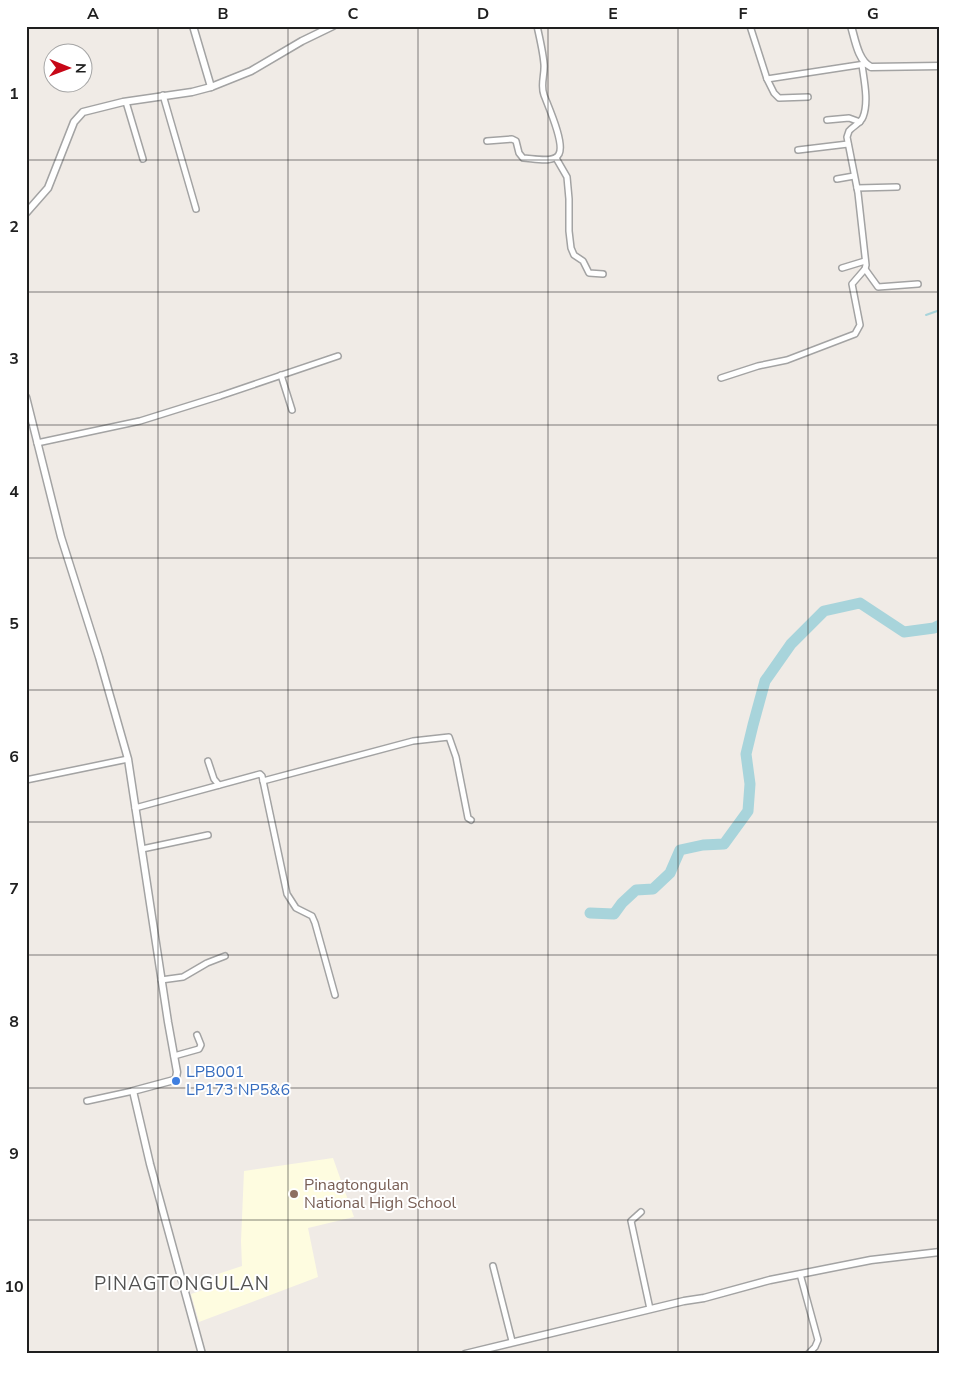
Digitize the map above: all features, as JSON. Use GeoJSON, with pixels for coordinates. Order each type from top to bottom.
{"type":"FeatureCollection","features":[{"type":"Feature","properties":{"kind":"street"},"geometry":{"type":"LineString","coordinates":[[193,26],[211,87]]}},
{"type":"Feature","properties":{"kind":"street"},"geometry":{"type":"LineString","coordinates":[[26,213],[48,188],[77,116],[83,112],[126,102],[192,92],[211,87],[251,70],[333,26]]}},
{"type":"Feature","properties":{"kind":"street"},"geometry":{"type":"LineString","coordinates":[[487,141],[512,139],[516,141],[519,153],[523,158],[550,159],[556,158],[559,154],[561,147],[543,92],[544,64],[537,26]]}},
{"type":"Feature","properties":{"kind":"street"},"geometry":{"type":"LineString","coordinates":[[750,26],[767,79],[774,93],[779,98],[808,96]]}},
{"type":"Feature","properties":{"kind":"street"},"geometry":{"type":"LineString","coordinates":[[851,26],[864,64],[866,102],[863,117],[849,131],[848,144],[857,188],[865,269],[878,287],[918,284]]}},
{"type":"Feature","properties":{"kind":"street"},"geometry":{"type":"LineString","coordinates":[[767,79],[864,64],[880,68],[940,66]]}},
{"type":"Feature","properties":{"kind":"street"},"geometry":{"type":"LineString","coordinates":[[163,95],[196,209]]}},
{"type":"Feature","properties":{"kind":"street"},"geometry":{"type":"LineString","coordinates":[[126,102],[143,159]]}},
{"type":"Feature","properties":{"kind":"street"},"geometry":{"type":"LineString","coordinates":[[827,120],[849,118],[860,122]]}},
{"type":"Feature","properties":{"kind":"street"},"geometry":{"type":"LineString","coordinates":[[798,150],[848,144]]}},
{"type":"Feature","properties":{"kind":"street"},"geometry":{"type":"LineString","coordinates":[[556,158],[567,177],[571,248],[574,255],[584,261],[589,273],[603,274]]}},
{"type":"Feature","properties":{"kind":"street"},"geometry":{"type":"LineString","coordinates":[[837,179],[854,176]]}},
{"type":"Feature","properties":{"kind":"street"},"geometry":{"type":"LineString","coordinates":[[857,188],[897,187]]}},
{"type":"Feature","properties":{"kind":"street"},"geometry":{"type":"LineString","coordinates":[[842,268],[865,261]]}},
{"type":"Feature","properties":{"kind":"street"},"geometry":{"type":"LineString","coordinates":[[721,378],[758,366],[787,360],[856,334],[860,325],[852,284],[865,269]]}},
{"type":"Feature","properties":{"kind":"street"},"geometry":{"type":"LineString","coordinates":[[37,443],[140,421],[338,356]]}},
{"type":"Feature","properties":{"kind":"street"},"geometry":{"type":"LineString","coordinates":[[281,375],[292,410]]}},
{"type":"Feature","properties":{"kind":"street"},"geometry":{"type":"LineString","coordinates":[[26,397],[61,537],[99,657],[128,759],[161,980],[177,1072],[174,1080],[87,1101]]}},
{"type":"Feature","properties":{"kind":"street"},"geometry":{"type":"LineString","coordinates":[[263,781],[404,743],[449,737],[456,757],[468,818],[470,820]]}},
{"type":"Feature","properties":{"kind":"street"},"geometry":{"type":"LineString","coordinates":[[26,780],[128,759]]}},
{"type":"Feature","properties":{"kind":"street"},"geometry":{"type":"LineString","coordinates":[[208,761],[214,779],[219,785]]}},
{"type":"Feature","properties":{"kind":"street"},"geometry":{"type":"LineString","coordinates":[[135,808],[258,774],[262,776],[287,894],[296,908],[312,916],[335,995]]}},
{"type":"Feature","properties":{"kind":"street"},"geometry":{"type":"LineString","coordinates":[[142,849],[208,834]]}},
{"type":"Feature","properties":{"kind":"street"},"geometry":{"type":"LineString","coordinates":[[161,980],[187,976],[207,963],[225,956]]}},
{"type":"Feature","properties":{"kind":"street"},"geometry":{"type":"LineString","coordinates":[[174,1056],[199,1049],[201,1045],[198,1035]]}},
{"type":"Feature","properties":{"kind":"street"},"geometry":{"type":"LineString","coordinates":[[133,1091],[150,1164],[202,1354]]}},
{"type":"Feature","properties":{"kind":"street"},"geometry":{"type":"LineString","coordinates":[[641,1212],[631,1221],[650,1309]]}},
{"type":"Feature","properties":{"kind":"street"},"geometry":{"type":"LineString","coordinates":[[465,1354],[512,1341],[800,1274],[871,1260],[940,1252]]}},
{"type":"Feature","properties":{"kind":"street"},"geometry":{"type":"LineString","coordinates":[[493,1266],[512,1341]]}},
{"type":"Feature","properties":{"kind":"street"},"geometry":{"type":"LineString","coordinates":[[800,1274],[818,1340],[815,1347],[808,1354]]}},
{"type":"Feature","properties":{"kind":"shaded area"},"geometry":{"type":"Polygon","coordinates":[[[333,1158],[354,1217],[308,1228],[318,1277],[199,1322],[191,1294],[212,1287],[209,1277],[242,1266],[241,1241],[244,1171],[333,1158]]]}},
{"type":"Feature","properties":{"kind":"waterway"},"geometry":{"type":"LineString","coordinates":[[926,315],[940,310]]}},
{"type":"Feature","properties":{"kind":"waterway"},"geometry":{"type":"LineString","coordinates":[[590,913],[614,914],[622,903],[636,890],[653,889],[670,873],[680,850],[703,845],[724,844],[748,811],[750,784],[746,754],[765,681],[791,644],[824,611],[860,603],[904,632],[934,628],[940,625]]}},
{"type":"Feature","properties":{"kind":"place","name":"LPB001 LP173 NP5&6"},"geometry":{"type":"Point","coordinates":[176,1081]}},
{"type":"Feature","properties":{"kind":"place","name":"Pinagtongulan National High School"},"geometry":{"type":"Point","coordinates":[294,1194]}},
{"type":"Feature","properties":{"kind":"district","name":"PINAGTONGULAN"},"geometry":{"type":"Point","coordinates":[182,1284]}}]}
